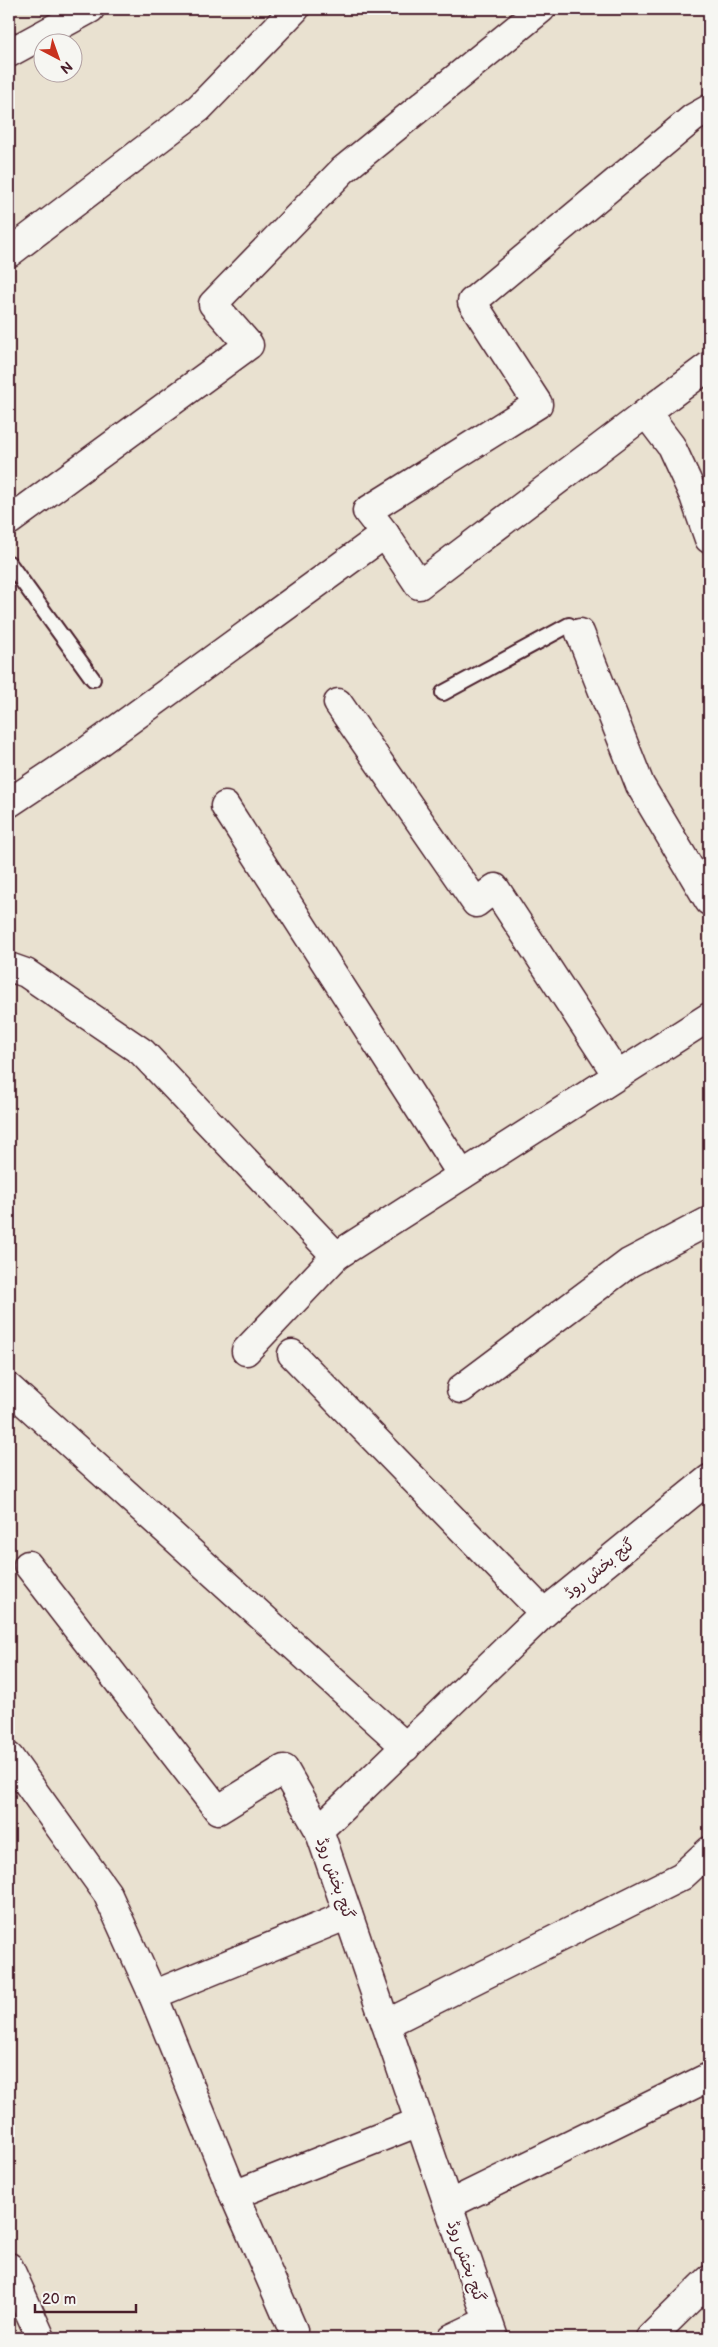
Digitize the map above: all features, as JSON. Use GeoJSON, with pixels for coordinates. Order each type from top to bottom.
{"type":"FeatureCollection","features":[{"type":"Feature","properties":{"kind":"street"},"geometry":{"type":"LineString","coordinates":[[9,53],[90,9]]}},
{"type":"Feature","properties":{"kind":"street"},"geometry":{"type":"LineString","coordinates":[[9,252],[199,108],[295,9]]}},
{"type":"Feature","properties":{"kind":"street"},"geometry":{"type":"LineString","coordinates":[[9,522],[249,345],[213,304],[343,170],[541,9]]}},
{"type":"Feature","properties":{"kind":"street"},"geometry":{"type":"LineString","coordinates":[[709,109],[693,118],[472,302],[538,404],[367,511],[385,534],[419,585],[709,366]]}},
{"type":"Feature","properties":{"kind":"street"},"geometry":{"type":"LineString","coordinates":[[646,413],[671,446],[694,496],[709,539]]}},
{"type":"Feature","properties":{"kind":"street"},"geometry":{"type":"LineString","coordinates":[[9,803],[87,751],[385,534]]}},
{"type":"Feature","properties":{"kind":"street"},"geometry":{"type":"LineString","coordinates":[[580,633],[640,785],[709,901]]}},
{"type":"Feature","properties":{"kind":"street"},"geometry":{"type":"LineString","coordinates":[[338,703],[476,903],[495,888],[618,1076]]}},
{"type":"Feature","properties":{"kind":"street"},"geometry":{"type":"LineString","coordinates":[[225,806],[462,1175]]}},
{"type":"Feature","properties":{"kind":"street"},"geometry":{"type":"LineString","coordinates":[[9,967],[26,973],[142,1052],[336,1256]]}},
{"type":"Feature","properties":{"kind":"street"},"geometry":{"type":"LineString","coordinates":[[246,1351],[336,1256],[709,1017]]}},
{"type":"Feature","properties":{"kind":"street"},"geometry":{"type":"LineString","coordinates":[[460,1389],[629,1263],[709,1221]]}},
{"type":"Feature","properties":{"kind":"street"},"geometry":{"type":"LineString","coordinates":[[292,1354],[544,1613]]}},
{"type":"Feature","properties":{"kind":"street"},"geometry":{"type":"LineString","coordinates":[[9,1388],[406,1747]]}},
{"type":"Feature","properties":{"kind":"street","name":"گنج بخش روڈ"},"geometry":{"type":"LineString","coordinates":[[491,2330],[319,1830],[544,1613],[709,1479]]}},
{"type":"Feature","properties":{"kind":"street"},"geometry":{"type":"LineString","coordinates":[[28,1564],[218,1810],[284,1769],[319,1830]]}},
{"type":"Feature","properties":{"kind":"street"},"geometry":{"type":"LineString","coordinates":[[9,1757],[108,1893],[234,2195],[293,2330]]}},
{"type":"Feature","properties":{"kind":"street"},"geometry":{"type":"LineString","coordinates":[[386,2024],[682,1876],[709,1851]]}},
{"type":"Feature","properties":{"kind":"street"},"geometry":{"type":"LineString","coordinates":[[152,1995],[348,1914]]}},
{"type":"Feature","properties":{"kind":"street"},"geometry":{"type":"LineString","coordinates":[[448,2204],[709,2077]]}},
{"type":"Feature","properties":{"kind":"street"},"geometry":{"type":"LineString","coordinates":[[234,2195],[419,2122]]}},
{"type":"Feature","properties":{"kind":"street"},"geometry":{"type":"LineString","coordinates":[[9,2267],[16,2298],[41,2338]]}},
{"type":"Feature","properties":{"kind":"street"},"geometry":{"type":"LineString","coordinates":[[650,2338],[709,2280]]}},
{"type":"Feature","properties":{"kind":"street"},"geometry":{"type":"LineString","coordinates":[[452,2338],[491,2330]]}},
{"type":"Feature","properties":{"kind":"lane"},"geometry":{"type":"LineString","coordinates":[[9,563],[93,679]]}},
{"type":"Feature","properties":{"kind":"lane"},"geometry":{"type":"LineString","coordinates":[[443,693],[569,625],[580,633]]}}]}
